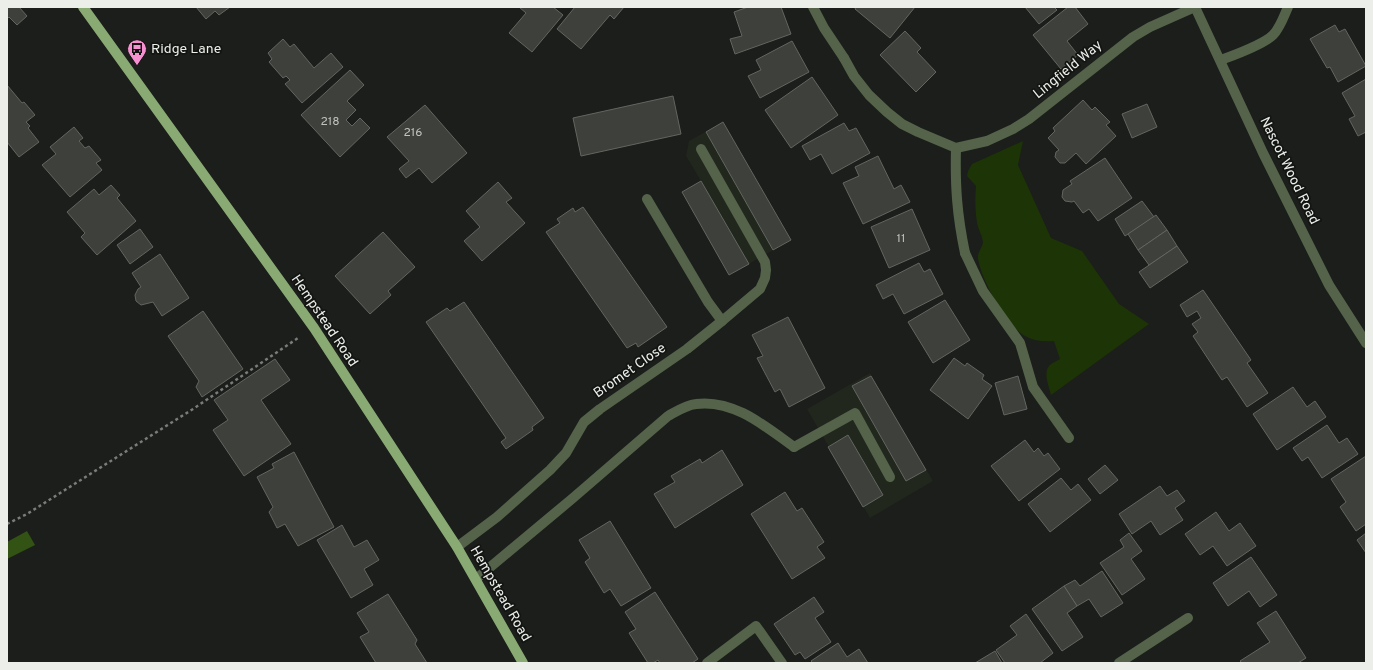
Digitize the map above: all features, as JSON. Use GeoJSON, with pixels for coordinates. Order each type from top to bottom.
{"type":"FeatureCollection","features":[{"type":"Feature","properties":{"kind":"main road","name":"Hempstead Road"},"geometry":{"type":"LineString","coordinates":[[88,10],[314,328],[457,547],[523,663]]}},
{"type":"Feature","properties":{"kind":"street"},"geometry":{"type":"LineString","coordinates":[[813,7],[824,28],[854,76],[869,95],[902,124],[956,148],[956,204],[965,253],[983,291],[1020,343],[1033,387],[1069,438]]}},
{"type":"Feature","properties":{"kind":"street","name":"Nascot Wood Road"},"geometry":{"type":"LineString","coordinates":[[1195,7],[1263,153],[1329,284],[1366,343]]}},
{"type":"Feature","properties":{"kind":"street","name":"Lingfield Way"},"geometry":{"type":"LineString","coordinates":[[956,148],[987,141],[1030,119],[1133,37],[1150,27],[1195,7]]}},
{"type":"Feature","properties":{"kind":"street"},"geometry":{"type":"LineString","coordinates":[[1221,60],[1262,43],[1272,36],[1278,28],[1288,7]]}},
{"type":"Feature","properties":{"kind":"street","name":"Bromet Close"},"geometry":{"type":"LineString","coordinates":[[457,547],[497,517],[550,470],[566,452],[584,422],[687,349],[760,289],[765,278],[765,262],[701,148]]}},
{"type":"Feature","properties":{"kind":"street"},"geometry":{"type":"LineString","coordinates":[[648,199],[708,302],[722,321]]}},
{"type":"Feature","properties":{"kind":"street"},"geometry":{"type":"LineString","coordinates":[[476,579],[668,416],[680,409],[695,404],[724,406],[740,412],[759,422],[794,447],[855,413],[890,477]]}},
{"type":"Feature","properties":{"kind":"street"},"geometry":{"type":"LineString","coordinates":[[1119,663],[1188,618]]}},
{"type":"Feature","properties":{"kind":"street"},"geometry":{"type":"LineString","coordinates":[[707,663],[756,626],[782,663]]}},
{"type":"Feature","properties":{"kind":"path"},"geometry":{"type":"LineString","coordinates":[[7,524],[27,514],[193,410],[314,328]]}},
{"type":"Feature","properties":{"kind":"shaded area"},"geometry":{"type":"Polygon","coordinates":[[[723,122],[791,240],[729,275],[682,192],[701,181],[686,156],[689,141],[723,122]]]}},
{"type":"Feature","properties":{"kind":"shaded area"},"geometry":{"type":"Polygon","coordinates":[[[1023,141],[1018,165],[1051,238],[1082,251],[1119,304],[1149,324],[1051,395],[1046,372],[1051,364],[1060,359],[1054,341],[1035,340],[1018,331],[1003,312],[989,289],[978,258],[978,254],[983,243],[976,218],[976,186],[967,176],[972,164],[1023,141]]]}},
{"type":"Feature","properties":{"kind":"shaded area"},"geometry":{"type":"Polygon","coordinates":[[[870,373],[933,481],[870,518],[807,409],[870,373]]]}},
{"type":"Feature","properties":{"kind":"shaded area"},"geometry":{"type":"Polygon","coordinates":[[[27,531],[35,545],[7,559],[7,542],[27,531]]]}},
{"type":"Feature","properties":{"kind":"building"},"geometry":{"type":"Polygon","coordinates":[[[7,7],[19,7],[27,16],[17,25],[9,17],[7,19],[7,7]]]}},
{"type":"Feature","properties":{"kind":"building"},"geometry":{"type":"Polygon","coordinates":[[[196,7],[230,7],[219,15],[215,11],[206,19],[196,7]]]}},
{"type":"Feature","properties":{"kind":"building"},"geometry":{"type":"Polygon","coordinates":[[[519,7],[553,7],[563,15],[532,52],[509,33],[526,13],[519,7]]]}},
{"type":"Feature","properties":{"kind":"building"},"geometry":{"type":"Polygon","coordinates":[[[575,7],[624,7],[614,19],[610,15],[581,49],[557,29],[575,7]]]}},
{"type":"Feature","properties":{"kind":"building"},"geometry":{"type":"Polygon","coordinates":[[[748,7],[781,7],[791,34],[735,54],[730,39],[742,36],[734,12],[748,7]]]}},
{"type":"Feature","properties":{"kind":"building"},"geometry":{"type":"Polygon","coordinates":[[[856,7],[915,7],[890,38],[855,9],[856,7]]]}},
{"type":"Feature","properties":{"kind":"building"},"geometry":{"type":"Polygon","coordinates":[[[1025,7],[1054,7],[1057,10],[1039,24],[1025,7]]]}},
{"type":"Feature","properties":{"kind":"building"},"geometry":{"type":"Polygon","coordinates":[[[1068,7],[1075,7],[1088,24],[1067,41],[1078,55],[1061,69],[1033,35],[1068,7]]]}},
{"type":"Feature","properties":{"kind":"building"},"geometry":{"type":"Polygon","coordinates":[[[1335,25],[1339,32],[1345,29],[1366,66],[1338,82],[1330,67],[1327,68],[1310,39],[1335,25]]]}},
{"type":"Feature","properties":{"kind":"building"},"geometry":{"type":"Polygon","coordinates":[[[905,31],[921,48],[917,52],[936,72],[916,92],[880,55],[905,31]]]}},
{"type":"Feature","properties":{"kind":"building"},"geometry":{"type":"Polygon","coordinates":[[[283,39],[290,47],[294,44],[314,68],[331,53],[343,67],[302,103],[285,84],[290,80],[286,76],[283,78],[269,62],[272,59],[268,53],[283,39]]]}},
{"type":"Feature","properties":{"kind":"building"},"geometry":{"type":"Polygon","coordinates":[[[792,41],[809,72],[760,98],[748,76],[761,70],[756,60],[792,41]]]}},
{"type":"Feature","properties":{"kind":"building"},"geometry":{"type":"Polygon","coordinates":[[[350,70],[364,85],[347,101],[356,110],[346,120],[352,126],[360,118],[370,128],[340,157],[301,115],[350,70]]]}},
{"type":"Feature","properties":{"kind":"building"},"geometry":{"type":"Polygon","coordinates":[[[812,77],[838,115],[791,148],[765,110],[812,77]]]}},
{"type":"Feature","properties":{"kind":"building"},"geometry":{"type":"Polygon","coordinates":[[[1366,79],[1366,132],[1358,136],[1349,119],[1355,116],[1342,93],[1366,79]]]}},
{"type":"Feature","properties":{"kind":"building"},"geometry":{"type":"Polygon","coordinates":[[[7,85],[22,103],[24,102],[35,115],[26,122],[30,126],[28,128],[39,142],[19,157],[7,142],[7,85]]]}},
{"type":"Feature","properties":{"kind":"building"},"geometry":{"type":"Polygon","coordinates":[[[673,96],[681,134],[581,156],[573,118],[673,96]]]}},
{"type":"Feature","properties":{"kind":"building"},"geometry":{"type":"Polygon","coordinates":[[[1083,100],[1092,110],[1095,107],[1110,122],[1106,125],[1116,136],[1086,164],[1076,153],[1065,163],[1060,163],[1055,157],[1056,152],[1059,150],[1048,138],[1055,131],[1053,128],[1083,100]]]}},
{"type":"Feature","properties":{"kind":"building"},"geometry":{"type":"Polygon","coordinates":[[[1147,104],[1157,127],[1132,138],[1122,114],[1147,104]]]}},
{"type":"Feature","properties":{"kind":"building"},"geometry":{"type":"Polygon","coordinates":[[[425,105],[467,153],[432,183],[419,168],[406,178],[399,169],[409,161],[387,137],[425,105]]]}},
{"type":"Feature","properties":{"kind":"building"},"geometry":{"type":"Polygon","coordinates":[[[723,122],[791,240],[773,250],[706,132],[723,122]]]}},
{"type":"Feature","properties":{"kind":"building"},"geometry":{"type":"Polygon","coordinates":[[[844,123],[849,131],[856,128],[870,153],[832,174],[821,154],[810,160],[802,146],[844,123]]]}},
{"type":"Feature","properties":{"kind":"building"},"geometry":{"type":"Polygon","coordinates":[[[74,127],[83,138],[79,141],[85,148],[89,146],[101,160],[96,163],[102,170],[70,197],[42,165],[56,154],[50,147],[74,127]]]}},
{"type":"Feature","properties":{"kind":"building"},"geometry":{"type":"Polygon","coordinates":[[[878,156],[894,189],[901,185],[910,202],[863,224],[843,183],[859,176],[855,167],[878,156]]]}},
{"type":"Feature","properties":{"kind":"building"},"geometry":{"type":"Polygon","coordinates":[[[1105,158],[1132,198],[1098,221],[1089,209],[1083,213],[1074,201],[1065,201],[1062,197],[1063,190],[1072,184],[1070,181],[1105,158]]]}},
{"type":"Feature","properties":{"kind":"building"},"geometry":{"type":"Polygon","coordinates":[[[701,181],[749,264],[729,275],[682,192],[701,181]]]}},
{"type":"Feature","properties":{"kind":"building"},"geometry":{"type":"Polygon","coordinates":[[[498,182],[512,198],[506,202],[525,223],[482,261],[464,241],[480,227],[466,211],[498,182]]]}},
{"type":"Feature","properties":{"kind":"building"},"geometry":{"type":"Polygon","coordinates":[[[111,185],[120,195],[117,198],[136,221],[97,255],[81,237],[85,233],[67,212],[94,189],[99,195],[111,185]]]}},
{"type":"Feature","properties":{"kind":"building"},"geometry":{"type":"Polygon","coordinates":[[[1142,201],[1154,217],[1125,236],[1115,219],[1142,201]]]}},
{"type":"Feature","properties":{"kind":"building"},"geometry":{"type":"Polygon","coordinates":[[[583,207],[667,327],[638,347],[636,343],[627,348],[546,232],[560,223],[557,219],[573,208],[575,212],[583,207]]]}},
{"type":"Feature","properties":{"kind":"building"},"geometry":{"type":"Polygon","coordinates":[[[912,209],[930,250],[889,268],[871,227],[912,209]]]}},
{"type":"Feature","properties":{"kind":"building"},"geometry":{"type":"Polygon","coordinates":[[[1156,215],[1167,230],[1138,250],[1128,234],[1156,215]]]}},
{"type":"Feature","properties":{"kind":"building"},"geometry":{"type":"Polygon","coordinates":[[[140,229],[153,247],[130,264],[117,245],[140,229]]]}},
{"type":"Feature","properties":{"kind":"building"},"geometry":{"type":"Polygon","coordinates":[[[1167,230],[1177,246],[1149,265],[1138,250],[1167,230]]]}},
{"type":"Feature","properties":{"kind":"building"},"geometry":{"type":"Polygon","coordinates":[[[383,232],[415,267],[388,291],[391,295],[370,314],[335,276],[383,232]]]}},
{"type":"Feature","properties":{"kind":"building"},"geometry":{"type":"Polygon","coordinates":[[[1177,246],[1188,262],[1150,288],[1139,272],[1177,246]]]}},
{"type":"Feature","properties":{"kind":"building"},"geometry":{"type":"Polygon","coordinates":[[[160,254],[189,298],[162,316],[153,302],[141,305],[136,301],[135,295],[141,287],[132,273],[160,254]]]}},
{"type":"Feature","properties":{"kind":"building"},"geometry":{"type":"Polygon","coordinates":[[[919,263],[924,272],[930,269],[943,294],[904,314],[893,294],[883,299],[876,285],[919,263]]]}},
{"type":"Feature","properties":{"kind":"building"},"geometry":{"type":"Polygon","coordinates":[[[1203,290],[1251,360],[1247,363],[1268,393],[1247,407],[1227,377],[1222,380],[1193,336],[1198,332],[1192,324],[1201,318],[1197,311],[1187,317],[1180,305],[1203,290]]]}},
{"type":"Feature","properties":{"kind":"building"},"geometry":{"type":"Polygon","coordinates":[[[945,300],[970,340],[933,363],[908,322],[945,300]]]}},
{"type":"Feature","properties":{"kind":"building"},"geometry":{"type":"Polygon","coordinates":[[[464,302],[544,418],[532,427],[533,430],[506,449],[501,442],[506,438],[426,322],[447,308],[450,311],[464,302]]]}},
{"type":"Feature","properties":{"kind":"building"},"geometry":{"type":"Polygon","coordinates":[[[203,311],[243,369],[202,397],[196,387],[199,381],[168,336],[203,311]]]}},
{"type":"Feature","properties":{"kind":"building"},"geometry":{"type":"Polygon","coordinates":[[[788,317],[825,388],[789,407],[780,389],[775,392],[757,358],[763,356],[752,335],[788,317]]]}},
{"type":"Feature","properties":{"kind":"building"},"geometry":{"type":"Polygon","coordinates":[[[954,358],[965,366],[967,363],[984,375],[982,379],[992,386],[968,419],[930,390],[954,358]]]}},
{"type":"Feature","properties":{"kind":"building"},"geometry":{"type":"Polygon","coordinates":[[[275,359],[290,380],[261,400],[291,444],[244,476],[213,430],[228,420],[214,400],[275,359]]]}},
{"type":"Feature","properties":{"kind":"building"},"geometry":{"type":"Polygon","coordinates":[[[871,376],[926,470],[906,481],[852,386],[871,376]]]}},
{"type":"Feature","properties":{"kind":"building"},"geometry":{"type":"Polygon","coordinates":[[[1018,376],[1027,409],[1004,415],[995,383],[1018,376]]]}},
{"type":"Feature","properties":{"kind":"building"},"geometry":{"type":"Polygon","coordinates":[[[1293,387],[1307,407],[1315,401],[1326,417],[1277,450],[1253,414],[1293,387]]]}},
{"type":"Feature","properties":{"kind":"building"},"geometry":{"type":"Polygon","coordinates":[[[1327,425],[1339,443],[1347,438],[1358,454],[1322,478],[1308,457],[1302,461],[1293,448],[1327,425]]]}},
{"type":"Feature","properties":{"kind":"building"},"geometry":{"type":"Polygon","coordinates":[[[848,435],[883,495],[863,507],[828,447],[848,435]]]}},
{"type":"Feature","properties":{"kind":"building"},"geometry":{"type":"Polygon","coordinates":[[[1025,440],[1034,452],[1038,448],[1044,456],[1048,453],[1060,469],[1019,501],[991,466],[1025,440]]]}},
{"type":"Feature","properties":{"kind":"building"},"geometry":{"type":"Polygon","coordinates":[[[722,450],[743,485],[675,528],[654,494],[675,482],[671,476],[700,459],[702,463],[722,450]]]}},
{"type":"Feature","properties":{"kind":"building"},"geometry":{"type":"Polygon","coordinates":[[[294,452],[334,527],[298,546],[285,524],[277,528],[269,512],[273,507],[257,477],[274,468],[272,464],[294,452]]]}},
{"type":"Feature","properties":{"kind":"building"},"geometry":{"type":"Polygon","coordinates":[[[1366,456],[1366,524],[1356,531],[1340,507],[1346,502],[1331,479],[1366,456]]]}},
{"type":"Feature","properties":{"kind":"building"},"geometry":{"type":"Polygon","coordinates":[[[1105,465],[1118,480],[1100,494],[1088,479],[1105,465]]]}},
{"type":"Feature","properties":{"kind":"building"},"geometry":{"type":"Polygon","coordinates":[[[1061,478],[1071,490],[1078,484],[1091,500],[1050,532],[1028,504],[1061,478]]]}},
{"type":"Feature","properties":{"kind":"building"},"geometry":{"type":"Polygon","coordinates":[[[1160,486],[1167,496],[1177,490],[1185,501],[1175,508],[1183,520],[1160,535],[1151,521],[1132,534],[1119,514],[1160,486]]]}},
{"type":"Feature","properties":{"kind":"building"},"geometry":{"type":"Polygon","coordinates":[[[785,492],[797,511],[802,508],[824,542],[817,547],[825,558],[792,579],[751,514],[785,492]]]}},
{"type":"Feature","properties":{"kind":"building"},"geometry":{"type":"Polygon","coordinates":[[[1216,512],[1229,531],[1240,523],[1256,546],[1227,566],[1213,546],[1200,555],[1185,534],[1216,512]]]}},
{"type":"Feature","properties":{"kind":"building"},"geometry":{"type":"Polygon","coordinates":[[[610,521],[651,588],[621,606],[610,589],[604,593],[585,562],[590,558],[579,540],[610,521]]]}},
{"type":"Feature","properties":{"kind":"building"},"geometry":{"type":"Polygon","coordinates":[[[342,525],[354,547],[367,540],[379,560],[364,569],[373,585],[351,598],[317,540],[342,525]]]}},
{"type":"Feature","properties":{"kind":"building"},"geometry":{"type":"Polygon","coordinates":[[[1129,533],[1142,551],[1131,559],[1145,579],[1122,595],[1100,563],[1124,547],[1120,540],[1129,533]]]}},
{"type":"Feature","properties":{"kind":"building"},"geometry":{"type":"Polygon","coordinates":[[[1366,533],[1366,553],[1357,540],[1366,533]]]}},
{"type":"Feature","properties":{"kind":"building"},"geometry":{"type":"Polygon","coordinates":[[[1251,557],[1277,595],[1260,607],[1249,591],[1228,606],[1213,583],[1251,557]]]}},
{"type":"Feature","properties":{"kind":"building"},"geometry":{"type":"Polygon","coordinates":[[[1102,571],[1123,603],[1101,617],[1089,599],[1077,606],[1064,586],[1075,580],[1080,586],[1102,571]]]}},
{"type":"Feature","properties":{"kind":"building"},"geometry":{"type":"Polygon","coordinates":[[[1064,586],[1077,606],[1067,613],[1083,637],[1062,651],[1032,609],[1064,586]]]}},
{"type":"Feature","properties":{"kind":"building"},"geometry":{"type":"Polygon","coordinates":[[[655,592],[698,659],[692,663],[660,663],[658,660],[653,663],[648,663],[629,633],[636,629],[625,612],[655,592]]]}},
{"type":"Feature","properties":{"kind":"building"},"geometry":{"type":"Polygon","coordinates":[[[388,594],[417,640],[415,644],[427,663],[376,663],[360,637],[369,632],[357,613],[388,594]]]}},
{"type":"Feature","properties":{"kind":"building"},"geometry":{"type":"Polygon","coordinates":[[[814,597],[824,612],[815,618],[831,642],[805,659],[800,652],[795,655],[774,624],[814,597]]]}},
{"type":"Feature","properties":{"kind":"building"},"geometry":{"type":"Polygon","coordinates":[[[1276,611],[1306,658],[1298,663],[1242,663],[1240,661],[1270,642],[1257,623],[1276,611]]]}},
{"type":"Feature","properties":{"kind":"building"},"geometry":{"type":"Polygon","coordinates":[[[1026,614],[1053,653],[1040,663],[1005,663],[996,650],[1017,635],[1010,626],[1026,614]]]}},
{"type":"Feature","properties":{"kind":"building"},"geometry":{"type":"Polygon","coordinates":[[[838,643],[847,657],[859,649],[868,663],[813,663],[811,661],[838,643]]]}},
{"type":"Feature","properties":{"kind":"building"},"geometry":{"type":"Polygon","coordinates":[[[995,651],[1002,663],[975,663],[995,651]]]}},
{"type":"Feature","properties":{"kind":"place","name":"Ridge Lane"},"geometry":{"type":"Point","coordinates":[137,66]}}]}
